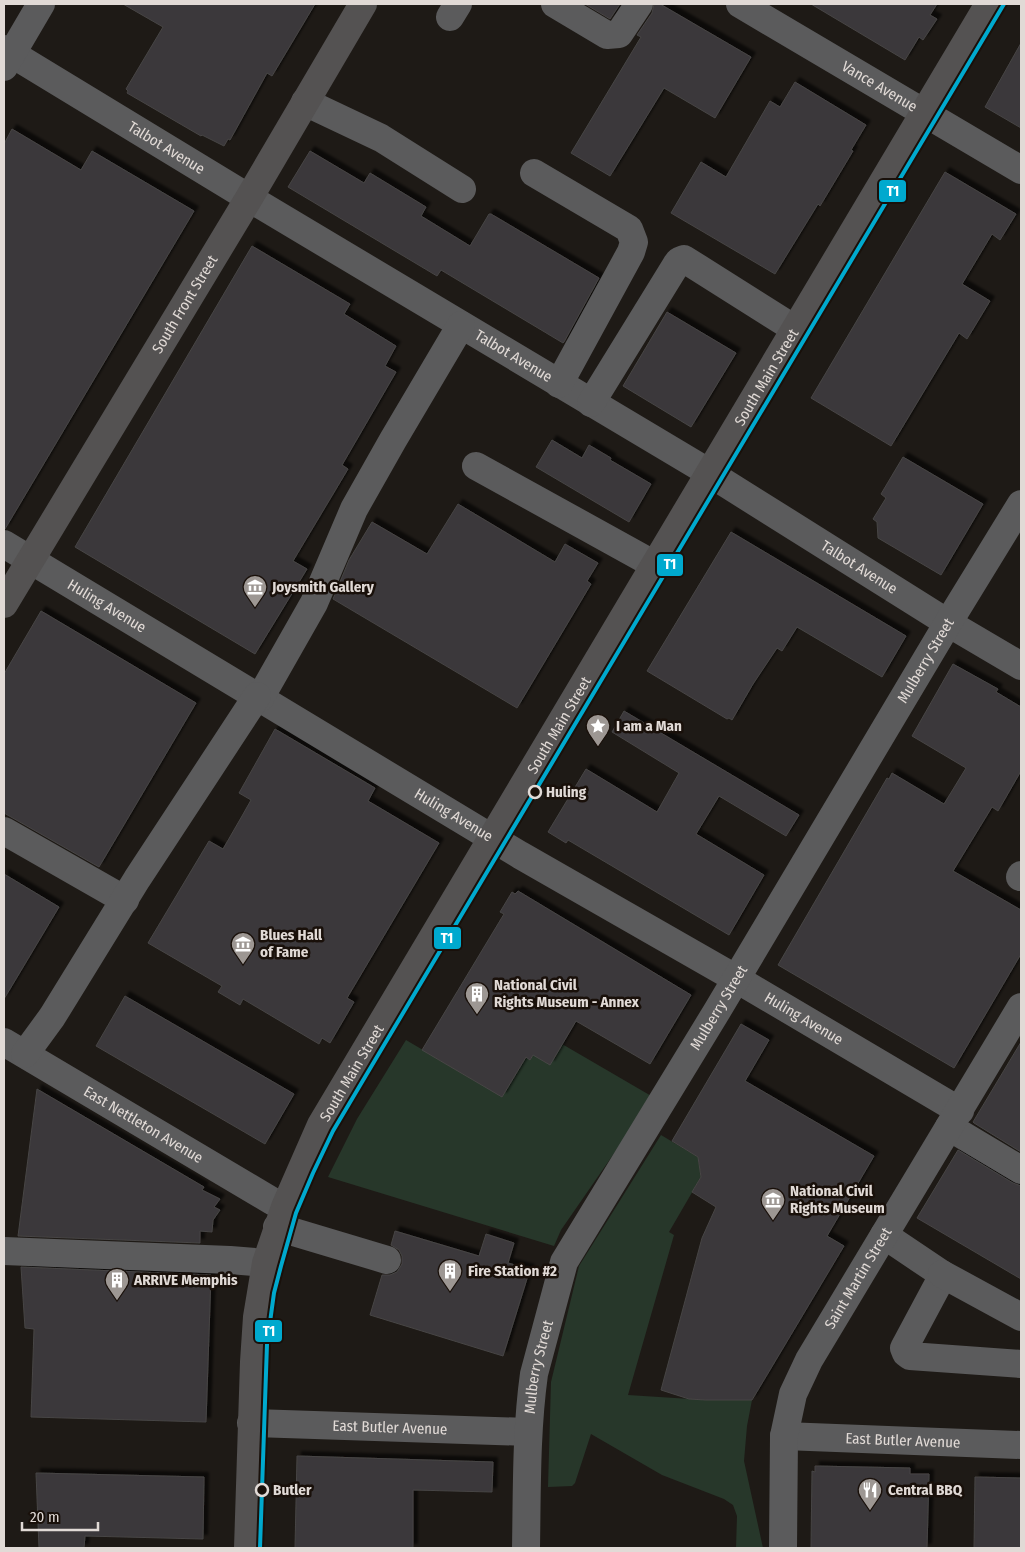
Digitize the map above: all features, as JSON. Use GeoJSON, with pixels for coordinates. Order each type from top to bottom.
{"type":"FeatureCollection","features":[{"type":"Feature","properties":{"kind":"main road","name":"South Front Street"},"geometry":{"type":"LineString","coordinates":[[4,604],[249,198],[363,4]]}},
{"type":"Feature","properties":{"kind":"main road","name":"South Main Street"},"geometry":{"type":"LineString","coordinates":[[248,1548],[257,1317],[266,1264],[281,1217],[321,1125],[989,4]]}},
{"type":"Feature","properties":{"kind":"street"},"geometry":{"type":"LineString","coordinates":[[6,57],[42,4]]}},
{"type":"Feature","properties":{"kind":"street"},"geometry":{"type":"LineString","coordinates":[[555,4],[607,35],[619,34],[639,4]]}},
{"type":"Feature","properties":{"kind":"street","name":"Vance Avenue"},"geometry":{"type":"LineString","coordinates":[[740,4],[1021,170]]}},
{"type":"Feature","properties":{"kind":"street","name":"Talbot Avenue"},"geometry":{"type":"LineString","coordinates":[[6,57],[249,198],[592,403],[1021,666]]}},
{"type":"Feature","properties":{"kind":"street"},"geometry":{"type":"LineString","coordinates":[[305,102],[381,138],[462,189]]}},
{"type":"Feature","properties":{"kind":"street"},"geometry":{"type":"LineString","coordinates":[[534,172],[629,229],[634,242],[631,252],[559,384]]}},
{"type":"Feature","properties":{"kind":"street"},"geometry":{"type":"LineString","coordinates":[[592,403],[679,261],[684,259],[796,329]]}},
{"type":"Feature","properties":{"kind":"street"},"geometry":{"type":"LineString","coordinates":[[14,1048],[52,1017],[125,900],[259,697],[314,603],[354,509],[461,325]]}},
{"type":"Feature","properties":{"kind":"street"},"geometry":{"type":"LineString","coordinates":[[476,466],[655,565]]}},
{"type":"Feature","properties":{"kind":"street","name":"Mulberry Street"},"geometry":{"type":"LineString","coordinates":[[526,1548],[528,1432],[534,1374],[564,1262],[1021,504]]}},
{"type":"Feature","properties":{"kind":"street","name":"Huling Avenue"},"geometry":{"type":"LineString","coordinates":[[4,544],[493,838],[736,978],[954,1119],[1021,1170]]}},
{"type":"Feature","properties":{"kind":"street"},"geometry":{"type":"LineString","coordinates":[[4,831],[125,900]]}},
{"type":"Feature","properties":{"kind":"street","name":"Saint Martin Street"},"geometry":{"type":"LineString","coordinates":[[783,1548],[784,1436],[793,1394],[809,1360],[1021,1007]]}},
{"type":"Feature","properties":{"kind":"street","name":"East Nettleton Avenue"},"geometry":{"type":"LineString","coordinates":[[14,1048],[272,1201],[281,1217],[387,1260]]}},
{"type":"Feature","properties":{"kind":"street"},"geometry":{"type":"LineString","coordinates":[[884,1235],[942,1274],[1021,1317]]}},
{"type":"Feature","properties":{"kind":"street"},"geometry":{"type":"LineString","coordinates":[[4,1252],[230,1260],[266,1264]]}},
{"type":"Feature","properties":{"kind":"street"},"geometry":{"type":"LineString","coordinates":[[942,1274],[904,1348],[906,1353],[910,1356],[1021,1364]]}},
{"type":"Feature","properties":{"kind":"street","name":"East Butler Avenue"},"geometry":{"type":"LineString","coordinates":[[252,1423],[528,1432]]}},
{"type":"Feature","properties":{"kind":"street","name":"East Butler Avenue"},"geometry":{"type":"LineString","coordinates":[[784,1436],[1021,1445]]}},
{"type":"Feature","properties":{"kind":"green space"},"geometry":{"type":"Polygon","coordinates":[[[406,1040],[423,1050],[526,1057],[530,1060],[533,1055],[562,1044],[653,1097],[561,1230],[554,1246],[328,1177],[357,1119],[406,1040]]]}},
{"type":"Feature","properties":{"kind":"green space"},"geometry":{"type":"Polygon","coordinates":[[[661,1135],[698,1157],[701,1177],[669,1232],[674,1235],[628,1395],[706,1400],[752,1400],[747,1426],[744,1461],[763,1548],[736,1548],[737,1516],[733,1505],[724,1499],[662,1475],[591,1434],[575,1483],[572,1486],[548,1487],[551,1382],[579,1266],[661,1135]]]}},
{"type":"Feature","properties":{"kind":"building"},"geometry":{"type":"Polygon","coordinates":[[[123,4],[315,4],[272,76],[267,73],[230,140],[228,139],[224,146],[201,136],[127,93],[126,89],[163,27],[123,4]]]}},
{"type":"Feature","properties":{"kind":"building"},"geometry":{"type":"Polygon","coordinates":[[[585,4],[620,4],[610,19],[585,4]]]}},
{"type":"Feature","properties":{"kind":"building"},"geometry":{"type":"Polygon","coordinates":[[[654,4],[660,4],[751,57],[715,118],[664,88],[610,176],[571,153],[641,37],[637,35],[652,13],[654,4]]]}},
{"type":"Feature","properties":{"kind":"building"},"geometry":{"type":"Polygon","coordinates":[[[811,4],[937,4],[930,15],[937,19],[923,40],[919,37],[905,60],[811,4]]]}},
{"type":"Feature","properties":{"kind":"building"},"geometry":{"type":"Polygon","coordinates":[[[1021,43],[1021,128],[985,107],[1021,43]]]}},
{"type":"Feature","properties":{"kind":"building"},"geometry":{"type":"Polygon","coordinates":[[[795,82],[866,125],[851,150],[853,151],[820,206],[818,204],[775,274],[671,213],[701,162],[726,177],[770,101],[780,107],[795,82]]]}},
{"type":"Feature","properties":{"kind":"building"},"geometry":{"type":"Polygon","coordinates":[[[12,129],[81,170],[92,151],[194,211],[5,529],[4,144],[12,129]]]}},
{"type":"Feature","properties":{"kind":"building"},"geometry":{"type":"Polygon","coordinates":[[[310,151],[364,183],[370,173],[426,207],[421,216],[470,246],[489,214],[491,214],[599,278],[564,342],[441,270],[437,276],[288,187],[310,151]]]}},
{"type":"Feature","properties":{"kind":"building"},"geometry":{"type":"Polygon","coordinates":[[[945,172],[1016,214],[1000,240],[992,234],[962,284],[990,301],[967,339],[959,333],[891,446],[811,398],[945,172]]]}},
{"type":"Feature","properties":{"kind":"building"},"geometry":{"type":"Polygon","coordinates":[[[252,246],[350,304],[344,314],[396,346],[385,366],[396,372],[342,465],[348,469],[293,561],[307,569],[255,654],[75,547],[252,246]]]}},
{"type":"Feature","properties":{"kind":"building"},"geometry":{"type":"Polygon","coordinates":[[[667,312],[736,353],[691,427],[623,386],[667,312]]]}},
{"type":"Feature","properties":{"kind":"building"},"geometry":{"type":"Polygon","coordinates":[[[552,440],[582,458],[589,445],[611,458],[610,460],[651,484],[629,522],[536,467],[552,440]]]}},
{"type":"Feature","properties":{"kind":"building"},"geometry":{"type":"Polygon","coordinates":[[[903,457],[983,504],[941,575],[878,538],[877,522],[873,519],[886,498],[881,494],[903,457]]]}},
{"type":"Feature","properties":{"kind":"building"},"geometry":{"type":"Polygon","coordinates":[[[458,504],[555,562],[565,544],[598,563],[587,581],[591,584],[517,708],[333,599],[349,560],[372,522],[427,554],[458,504]]]}},
{"type":"Feature","properties":{"kind":"building"},"geometry":{"type":"Polygon","coordinates":[[[731,532],[906,636],[882,677],[797,627],[782,651],[777,648],[732,720],[727,719],[647,671],[731,532]]]}},
{"type":"Feature","properties":{"kind":"building"},"geometry":{"type":"Polygon","coordinates":[[[41,611],[196,703],[99,867],[4,813],[4,674],[41,611]]]}},
{"type":"Feature","properties":{"kind":"building"},"geometry":{"type":"Polygon","coordinates":[[[953,664],[998,689],[996,692],[1021,707],[1021,771],[998,811],[992,807],[953,871],[1021,910],[1021,954],[954,1068],[778,965],[887,778],[889,779],[892,773],[944,804],[966,768],[912,736],[953,664]]]}},
{"type":"Feature","properties":{"kind":"building"},"geometry":{"type":"Polygon","coordinates":[[[624,711],[799,815],[786,836],[719,796],[696,834],[764,875],[729,935],[568,840],[566,843],[548,832],[586,769],[657,812],[679,773],[612,732],[624,711]]]}},
{"type":"Feature","properties":{"kind":"building"},"geometry":{"type":"Polygon","coordinates":[[[275,729],[375,788],[368,801],[439,843],[347,998],[354,1002],[330,1043],[322,1038],[319,1044],[243,999],[240,1005],[218,992],[222,986],[148,943],[209,841],[223,849],[251,800],[239,793],[275,729]]]}},
{"type":"Feature","properties":{"kind":"building"},"geometry":{"type":"Polygon","coordinates":[[[4,874],[59,907],[4,999],[4,874]]]}},
{"type":"Feature","properties":{"kind":"building"},"geometry":{"type":"Polygon","coordinates":[[[518,891],[691,995],[650,1064],[576,1021],[550,1065],[533,1055],[530,1060],[526,1057],[502,1097],[422,1050],[504,914],[500,912],[512,892],[515,894],[518,891]]]}},
{"type":"Feature","properties":{"kind":"building"},"geometry":{"type":"Polygon","coordinates":[[[125,996],[294,1094],[265,1144],[96,1046],[125,996]]]}},
{"type":"Feature","properties":{"kind":"building","name":"National Civil Rights Museum"},"geometry":{"type":"Polygon","coordinates":[[[741,1024],[769,1040],[745,1081],[874,1156],[827,1236],[844,1246],[752,1400],[689,1399],[661,1390],[702,1238],[716,1207],[692,1192],[701,1177],[698,1157],[672,1141],[741,1024]]]}},
{"type":"Feature","properties":{"kind":"building"},"geometry":{"type":"Polygon","coordinates":[[[1021,1042],[1021,1152],[973,1122],[1021,1042]]]}},
{"type":"Feature","properties":{"kind":"building"},"geometry":{"type":"Polygon","coordinates":[[[37,1089],[204,1187],[202,1190],[220,1199],[214,1207],[220,1210],[213,1220],[212,1232],[200,1231],[200,1243],[18,1236],[37,1089]]]}},
{"type":"Feature","properties":{"kind":"building"},"geometry":{"type":"Polygon","coordinates":[[[958,1150],[1021,1186],[1021,1279],[917,1218],[958,1150]]]}},
{"type":"Feature","properties":{"kind":"building","name":"Fire Station #2"},"geometry":{"type":"Polygon","coordinates":[[[395,1231],[479,1256],[486,1234],[514,1243],[508,1263],[530,1269],[503,1356],[370,1315],[382,1275],[390,1275],[397,1272],[402,1264],[402,1256],[399,1250],[391,1245],[395,1231]]]}},
{"type":"Feature","properties":{"kind":"building"},"geometry":{"type":"Polygon","coordinates":[[[21,1267],[211,1275],[206,1422],[31,1417],[34,1329],[25,1328],[21,1267]]]}},
{"type":"Feature","properties":{"kind":"building"},"geometry":{"type":"Polygon","coordinates":[[[297,1456],[493,1462],[492,1492],[413,1490],[413,1548],[295,1548],[297,1456]]]}},
{"type":"Feature","properties":{"kind":"building","name":"Central BBQ"},"geometry":{"type":"Polygon","coordinates":[[[815,1466],[910,1468],[910,1474],[929,1474],[927,1548],[811,1548],[812,1471],[815,1472],[815,1466]]]}},
{"type":"Feature","properties":{"kind":"building"},"geometry":{"type":"Polygon","coordinates":[[[36,1473],[204,1477],[203,1539],[85,1536],[84,1548],[39,1548],[36,1473]]]}},
{"type":"Feature","properties":{"kind":"building"},"geometry":{"type":"Polygon","coordinates":[[[975,1477],[1021,1478],[1021,1548],[974,1548],[975,1477]]]}},
{"type":"Feature","properties":{"kind":"transit line","name":"T1"},"geometry":{"type":"LineString","coordinates":[[260,1548],[267,1344],[274,1293],[296,1213],[333,1131],[1004,4]]}},
{"type":"Feature","properties":{"kind":"place","name":"Joysmith Gallery"},"geometry":{"type":"Point","coordinates":[255,608]}},
{"type":"Feature","properties":{"kind":"place","name":"I am a Man"},"geometry":{"type":"Point","coordinates":[598,747]}},
{"type":"Feature","properties":{"kind":"place","name":"Huling"},"geometry":{"type":"Point","coordinates":[535,792]}},
{"type":"Feature","properties":{"kind":"place","name":"Blues Hall of Fame"},"geometry":{"type":"Point","coordinates":[243,965]}},
{"type":"Feature","properties":{"kind":"place","name":"National Civil Rights Museum - Annex"},"geometry":{"type":"Point","coordinates":[477,1015]}},
{"type":"Feature","properties":{"kind":"place","name":"National Civil Rights Museum"},"geometry":{"type":"Point","coordinates":[773,1221]}},
{"type":"Feature","properties":{"kind":"place","name":"Fire Station #2"},"geometry":{"type":"Point","coordinates":[450,1292]}},
{"type":"Feature","properties":{"kind":"place","name":"ARRIVE Memphis"},"geometry":{"type":"Point","coordinates":[117,1301]}},
{"type":"Feature","properties":{"kind":"place","name":"Butler"},"geometry":{"type":"Point","coordinates":[262,1490]}},
{"type":"Feature","properties":{"kind":"place","name":"Central BBQ"},"geometry":{"type":"Point","coordinates":[870,1511]}}]}
